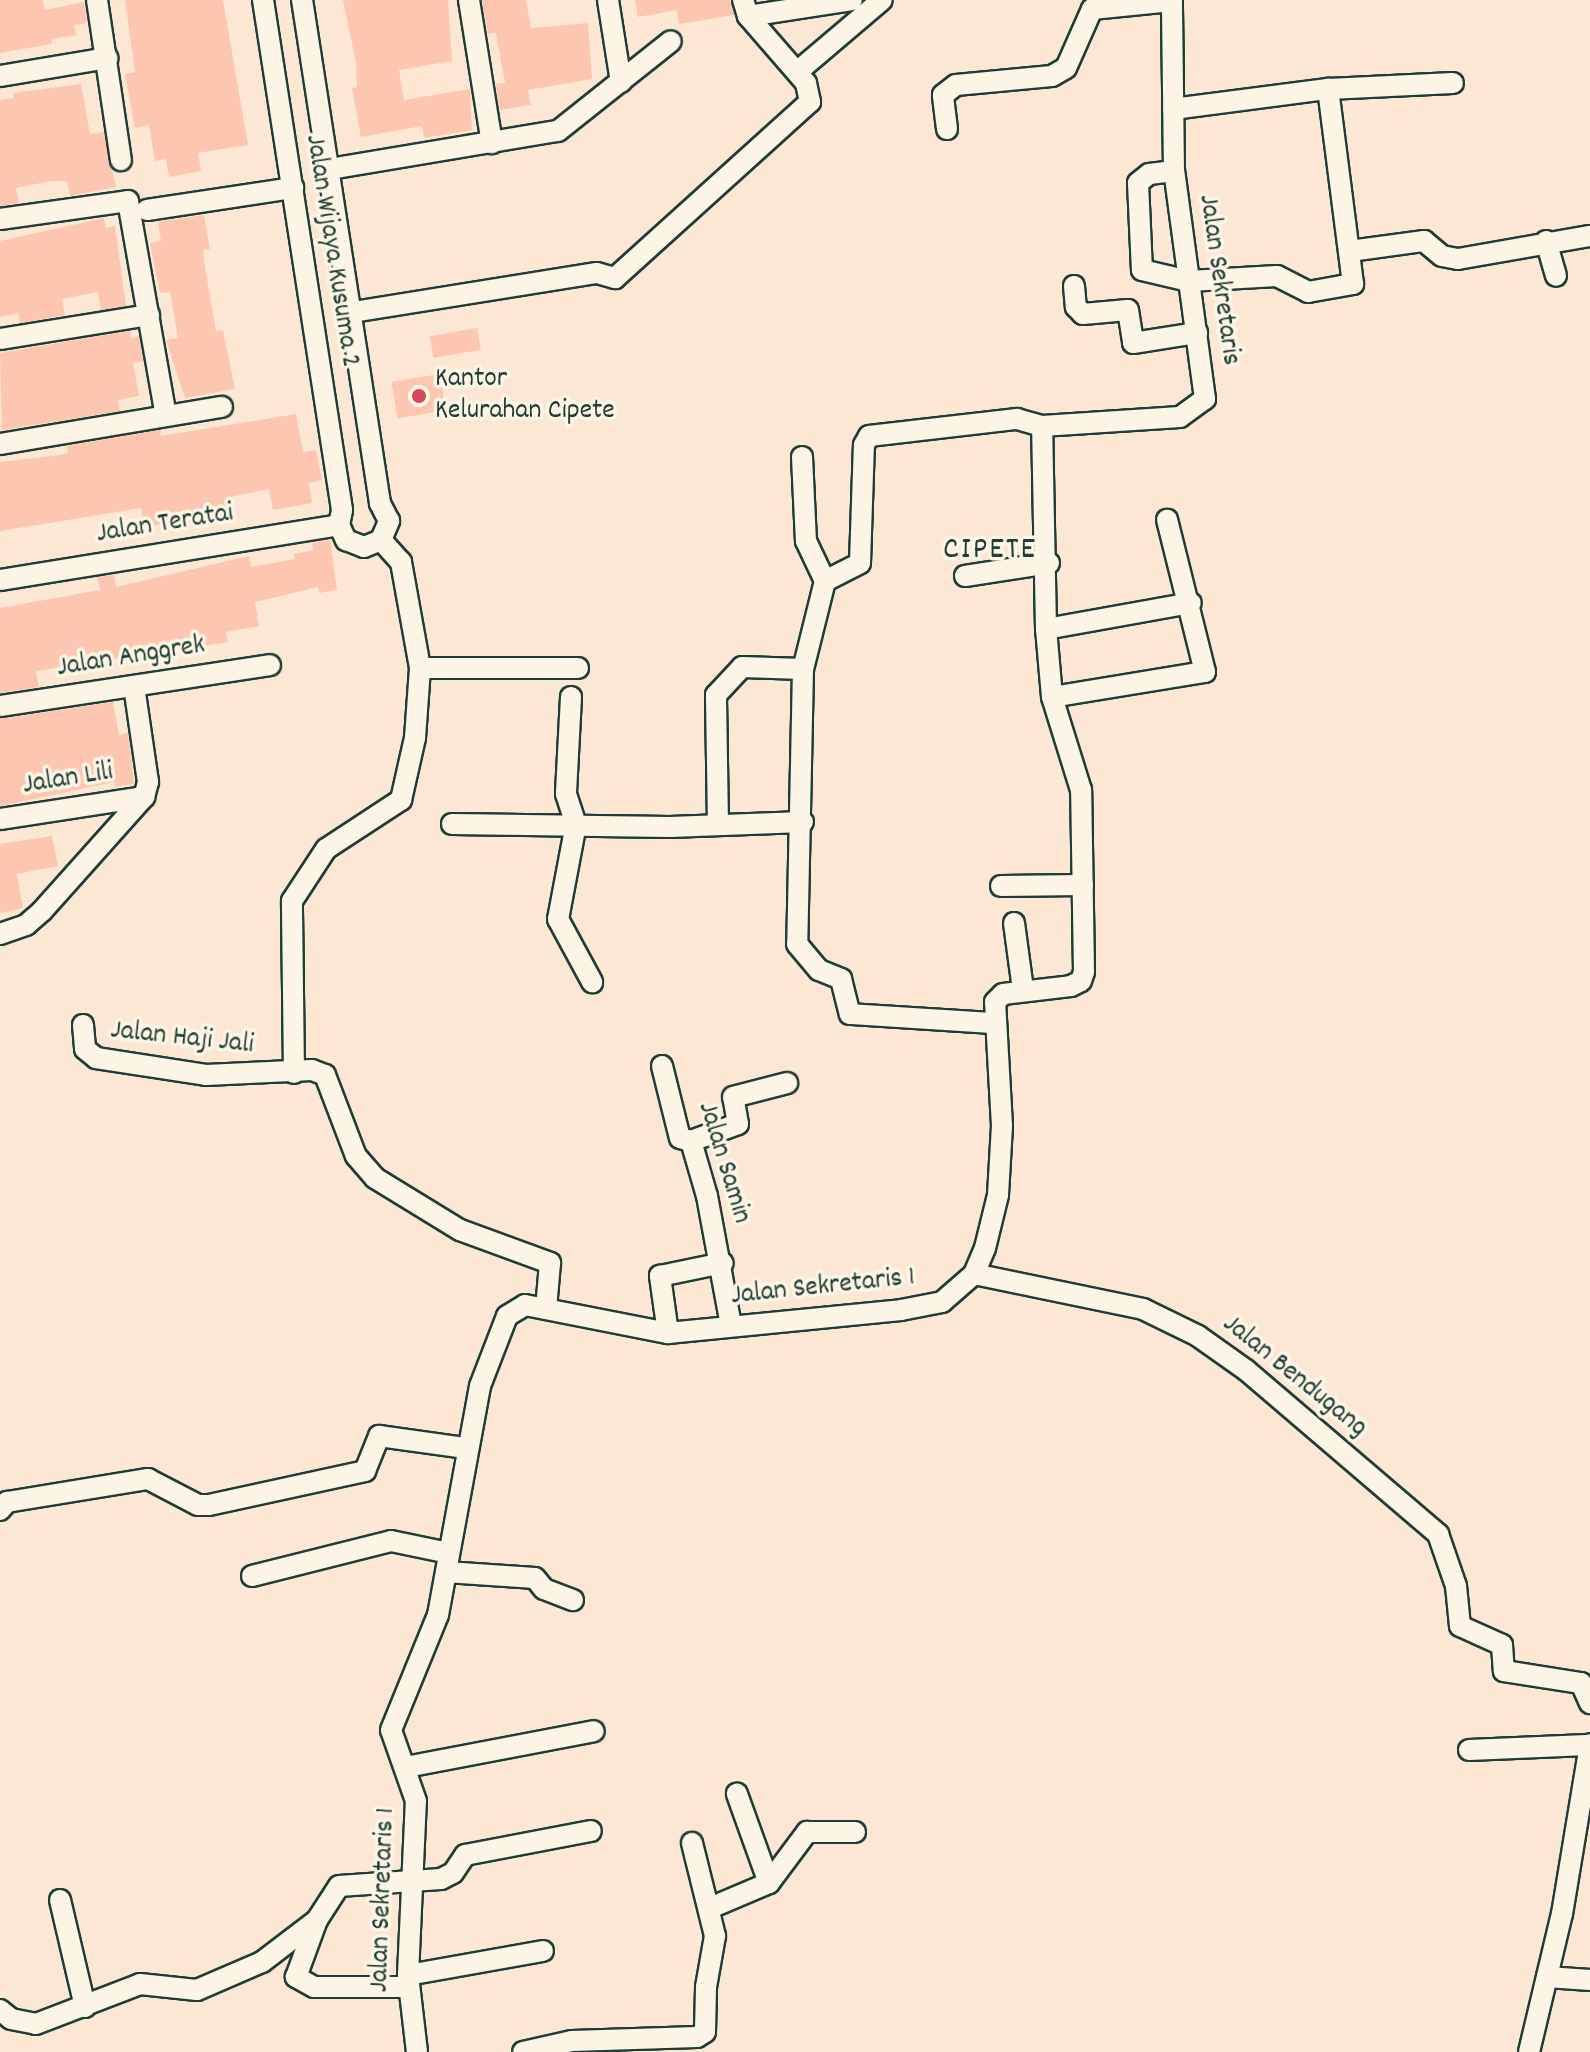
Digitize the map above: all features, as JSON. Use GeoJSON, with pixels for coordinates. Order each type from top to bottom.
{"type":"FeatureCollection","features":[{"type":"Feature","properties":{"kind":"street"},"geometry":{"type":"LineString","coordinates":[[97,0],[121,160]]}},
{"type":"Feature","properties":{"kind":"street","name":"Jalan Wijaya Kusuma 2"},"geometry":{"type":"LineString","coordinates":[[263,0],[340,518]]}},
{"type":"Feature","properties":{"kind":"street","name":"Jalan Wijaya Kusuma 2"},"geometry":{"type":"LineString","coordinates":[[302,0],[353,312],[380,503],[389,521],[381,540]]}},
{"type":"Feature","properties":{"kind":"street"},"geometry":{"type":"LineString","coordinates":[[469,0],[492,143]]}},
{"type":"Feature","properties":{"kind":"street"},"geometry":{"type":"LineString","coordinates":[[608,0],[621,82]]}},
{"type":"Feature","properties":{"kind":"street"},"geometry":{"type":"LineString","coordinates":[[745,8],[852,0]]}},
{"type":"Feature","properties":{"kind":"street"},"geometry":{"type":"LineString","coordinates":[[797,72],[882,0]]}},
{"type":"Feature","properties":{"kind":"street"},"geometry":{"type":"LineString","coordinates":[[947,129],[943,95],[956,85],[1052,76],[1066,68],[1092,9],[1172,0]]}},
{"type":"Feature","properties":{"kind":"street","name":"Jalan Sekretaris"},"geometry":{"type":"LineString","coordinates":[[1042,426],[1191,413],[1205,399],[1174,171],[1172,0]]}},
{"type":"Feature","properties":{"kind":"street"},"geometry":{"type":"LineString","coordinates":[[353,312],[597,273],[615,278],[804,111],[809,92],[797,72],[745,8]]}},
{"type":"Feature","properties":{"kind":"street"},"geometry":{"type":"LineString","coordinates":[[330,169],[558,131],[671,41]]}},
{"type":"Feature","properties":{"kind":"street"},"geometry":{"type":"LineString","coordinates":[[0,76],[107,58]]}},
{"type":"Feature","properties":{"kind":"street"},"geometry":{"type":"LineString","coordinates":[[1173,109],[1328,89],[1453,83]]}},
{"type":"Feature","properties":{"kind":"street"},"geometry":{"type":"LineString","coordinates":[[1174,171],[1149,174],[1138,183],[1140,264],[1145,272],[1189,281],[1277,276],[1308,292],[1353,284],[1328,89]]}},
{"type":"Feature","properties":{"kind":"street"},"geometry":{"type":"LineString","coordinates":[[147,210],[293,188]]}},
{"type":"Feature","properties":{"kind":"street"},"geometry":{"type":"LineString","coordinates":[[0,219],[128,201],[166,416]]}},
{"type":"Feature","properties":{"kind":"street"},"geometry":{"type":"LineString","coordinates":[[1350,251],[1424,241],[1442,256],[1458,259],[1546,241],[1590,236]]}},
{"type":"Feature","properties":{"kind":"street"},"geometry":{"type":"LineString","coordinates":[[1546,241],[1556,276]]}},
{"type":"Feature","properties":{"kind":"street"},"geometry":{"type":"LineString","coordinates":[[1074,286],[1076,307],[1083,314],[1128,310],[1133,343],[1197,333]]}},
{"type":"Feature","properties":{"kind":"street"},"geometry":{"type":"LineString","coordinates":[[0,339],[149,315]]}},
{"type":"Feature","properties":{"kind":"street"},"geometry":{"type":"LineString","coordinates":[[0,444],[222,407]]}},
{"type":"Feature","properties":{"kind":"street"},"geometry":{"type":"LineString","coordinates":[[825,581],[860,563],[864,445],[869,436],[1017,419],[1042,426],[1049,563],[1046,629],[1052,697],[1078,773],[1083,885],[1081,981],[998,997],[994,1023],[1002,1126],[998,1195],[974,1274]]}},
{"type":"Feature","properties":{"kind":"street"},"geometry":{"type":"LineString","coordinates":[[802,457],[806,541],[825,581],[803,669],[803,822],[797,944],[819,970],[841,979],[846,1008],[857,1016],[994,1023]]}},
{"type":"Feature","properties":{"kind":"street"},"geometry":{"type":"LineString","coordinates":[[294,1073],[292,901],[326,849],[401,800],[415,738],[420,668],[401,562],[381,540],[357,546],[346,540],[340,518],[364,497],[380,503]]}},
{"type":"Feature","properties":{"kind":"street","name":"Jalan Teratai"},"geometry":{"type":"LineString","coordinates":[[0,580],[340,518]]}},
{"type":"Feature","properties":{"kind":"street"},"geometry":{"type":"LineString","coordinates":[[1052,697],[1205,672],[1191,603],[1167,520]]}},
{"type":"Feature","properties":{"kind":"street"},"geometry":{"type":"LineString","coordinates":[[965,576],[1049,563]]}},
{"type":"Feature","properties":{"kind":"street"},"geometry":{"type":"LineString","coordinates":[[1046,629],[1191,603]]}},
{"type":"Feature","properties":{"kind":"street","name":"Jalan Anggrek"},"geometry":{"type":"LineString","coordinates":[[0,706],[270,665]]}},
{"type":"Feature","properties":{"kind":"street"},"geometry":{"type":"LineString","coordinates":[[718,825],[716,695],[742,667],[803,669]]}},
{"type":"Feature","properties":{"kind":"street"},"geometry":{"type":"LineString","coordinates":[[420,668],[578,668]]}},
{"type":"Feature","properties":{"kind":"street"},"geometry":{"type":"LineString","coordinates":[[0,934],[26,925],[42,911],[144,797],[148,782],[134,686]]}},
{"type":"Feature","properties":{"kind":"street"},"geometry":{"type":"LineString","coordinates":[[571,697],[566,794],[576,824],[558,919],[592,982]]}},
{"type":"Feature","properties":{"kind":"street","name":"Jalan Lili"},"geometry":{"type":"LineString","coordinates":[[0,819],[144,797]]}},
{"type":"Feature","properties":{"kind":"street"},"geometry":{"type":"LineString","coordinates":[[452,824],[718,825],[803,822]]}},
{"type":"Feature","properties":{"kind":"street"},"geometry":{"type":"LineString","coordinates":[[1001,886],[1083,885]]}},
{"type":"Feature","properties":{"kind":"street"},"geometry":{"type":"LineString","coordinates":[[1014,923],[1023,990]]}},
{"type":"Feature","properties":{"kind":"street","name":"Jalan Haji Jali"},"geometry":{"type":"LineString","coordinates":[[83,1025],[85,1049],[96,1058],[206,1075],[312,1070],[328,1077],[356,1156],[375,1178],[460,1230],[550,1263],[546,1309]]}},
{"type":"Feature","properties":{"kind":"street","name":"Jalan Samin"},"geometry":{"type":"LineString","coordinates":[[662,1066],[674,1098],[680,1138],[691,1141],[723,1263],[731,1326]]}},
{"type":"Feature","properties":{"kind":"street"},"geometry":{"type":"LineString","coordinates":[[691,1141],[738,1124],[733,1097],[787,1083]]}},
{"type":"Feature","properties":{"kind":"street"},"geometry":{"type":"LineString","coordinates":[[668,1333],[660,1276],[723,1263]]}},
{"type":"Feature","properties":{"kind":"street","name":"Jalan Sekretaris 1"},"geometry":{"type":"LineString","coordinates":[[417,2052],[408,1981],[416,1801],[391,1730],[438,1615],[466,1448],[480,1386],[502,1325],[518,1306],[668,1333],[942,1302],[974,1274]]}},
{"type":"Feature","properties":{"kind":"street","name":"Jalan Bendugang"},"geometry":{"type":"LineString","coordinates":[[974,1274],[1143,1309],[1198,1336],[1246,1370],[1438,1534],[1456,1586],[1456,1617],[1460,1626],[1502,1645],[1504,1671],[1581,1683],[1590,1703]]}},
{"type":"Feature","properties":{"kind":"street"},"geometry":{"type":"LineString","coordinates":[[0,1509],[7,1502],[148,1479],[198,1505],[209,1505],[365,1471],[379,1436],[466,1448]]}},
{"type":"Feature","properties":{"kind":"street"},"geometry":{"type":"LineString","coordinates":[[252,1576],[391,1541],[448,1562],[535,1578],[544,1589],[573,1600]]}},
{"type":"Feature","properties":{"kind":"street"},"geometry":{"type":"LineString","coordinates":[[406,1767],[594,1731]]}},
{"type":"Feature","properties":{"kind":"street"},"geometry":{"type":"LineString","coordinates":[[1469,1750],[1588,1744],[1583,1834],[1529,2052]]}},
{"type":"Feature","properties":{"kind":"street"},"geometry":{"type":"LineString","coordinates":[[737,1794],[769,1883]]}},
{"type":"Feature","properties":{"kind":"street"},"geometry":{"type":"LineString","coordinates":[[543,1951],[408,1981],[314,1987],[296,1977],[317,1920],[342,1884],[412,1883],[447,1877],[465,1855],[591,1831]]}},
{"type":"Feature","properties":{"kind":"street"},"geometry":{"type":"LineString","coordinates":[[710,1908],[769,1883],[807,1832],[855,1832]]}},
{"type":"Feature","properties":{"kind":"street"},"geometry":{"type":"LineString","coordinates":[[523,2052],[572,2041],[702,2035],[708,2029],[706,1987],[716,1954],[710,1908],[692,1843]]}},
{"type":"Feature","properties":{"kind":"street"},"geometry":{"type":"LineString","coordinates":[[60,1900],[85,2007]]}},
{"type":"Feature","properties":{"kind":"street"},"geometry":{"type":"LineString","coordinates":[[0,2011],[36,2024],[85,2007],[103,1995],[140,1984],[185,1992],[225,1981],[262,1962],[317,1920]]}},
{"type":"Feature","properties":{"kind":"street"},"geometry":{"type":"LineString","coordinates":[[1547,1977],[1590,1980]]}},
{"type":"Feature","properties":{"kind":"building"},"geometry":{"type":"Polygon","coordinates":[[[0,0],[43,0],[45,10],[84,2],[87,23],[74,25],[76,35],[51,39],[52,44],[0,53],[0,0]]]}},
{"type":"Feature","properties":{"kind":"building"},"geometry":{"type":"Polygon","coordinates":[[[125,0],[223,0],[248,145],[198,153],[201,171],[169,177],[166,159],[155,161],[149,125],[135,128],[125,74],[135,72],[125,0]]]}},
{"type":"Feature","properties":{"kind":"building"},"geometry":{"type":"Polygon","coordinates":[[[343,0],[448,0],[452,61],[399,70],[404,100],[470,89],[472,130],[424,138],[422,126],[361,137],[352,88],[357,87],[356,63],[343,0]]]}},
{"type":"Feature","properties":{"kind":"building"},"geometry":{"type":"Polygon","coordinates":[[[482,0],[526,0],[531,28],[588,23],[592,79],[528,90],[531,105],[500,110],[496,84],[505,83],[496,33],[488,34],[482,0]]]}},
{"type":"Feature","properties":{"kind":"building"},"geometry":{"type":"Polygon","coordinates":[[[635,0],[730,0],[734,15],[679,24],[677,10],[638,17],[635,0]]]}},
{"type":"Feature","properties":{"kind":"building"},"geometry":{"type":"Polygon","coordinates":[[[81,84],[90,134],[104,132],[116,187],[70,196],[67,181],[51,181],[16,188],[19,203],[0,206],[0,100],[14,98],[13,93],[81,84]]]}},
{"type":"Feature","properties":{"kind":"building"},"geometry":{"type":"Polygon","coordinates":[[[204,215],[210,249],[203,250],[216,331],[223,330],[235,389],[185,398],[166,340],[178,338],[170,292],[160,293],[150,243],[161,241],[158,222],[204,215]]]}},
{"type":"Feature","properties":{"kind":"building"},"geometry":{"type":"Polygon","coordinates":[[[104,218],[106,228],[115,226],[126,306],[101,310],[98,292],[62,299],[65,315],[20,323],[18,313],[0,317],[0,241],[104,218]]]}},
{"type":"Feature","properties":{"kind":"building"},"geometry":{"type":"Polygon","coordinates":[[[477,328],[481,350],[434,358],[430,336],[477,328]]]}},
{"type":"Feature","properties":{"kind":"building"},"geometry":{"type":"Polygon","coordinates":[[[130,331],[131,338],[139,336],[143,361],[133,363],[139,396],[118,400],[120,411],[2,430],[0,353],[130,331]]]}},
{"type":"Feature","properties":{"kind":"building","name":"Kantor Kelurahan Cipete"},"geometry":{"type":"Polygon","coordinates":[[[440,374],[446,411],[397,418],[392,382],[440,374]]]}},
{"type":"Feature","properties":{"kind":"building"},"geometry":{"type":"Polygon","coordinates":[[[296,414],[303,452],[316,450],[322,480],[309,483],[312,503],[273,510],[269,489],[230,497],[234,516],[209,521],[144,526],[141,508],[0,531],[0,462],[60,455],[68,452],[67,446],[160,430],[161,436],[296,414]]]}},
{"type":"Feature","properties":{"kind":"building"},"geometry":{"type":"Polygon","coordinates":[[[330,540],[337,590],[319,593],[318,587],[255,602],[259,626],[226,632],[228,642],[36,671],[39,687],[0,693],[0,608],[100,590],[97,577],[114,575],[116,587],[249,556],[251,567],[295,559],[294,554],[313,550],[312,543],[330,540]]]}},
{"type":"Feature","properties":{"kind":"building"},"geometry":{"type":"Polygon","coordinates":[[[113,702],[119,735],[128,733],[134,784],[115,787],[114,782],[0,806],[0,719],[113,702]]]}},
{"type":"Feature","properties":{"kind":"building"},"geometry":{"type":"Polygon","coordinates":[[[52,836],[58,866],[17,874],[23,908],[0,913],[0,844],[52,836]]]}},
{"type":"Feature","properties":{"kind":"place","name":"Kantor Kelurahan Cipete"},"geometry":{"type":"Point","coordinates":[419,396]}},
{"type":"Feature","properties":{"kind":"district","name":"CIPETE"},"geometry":{"type":"Point","coordinates":[990,551]}}]}
